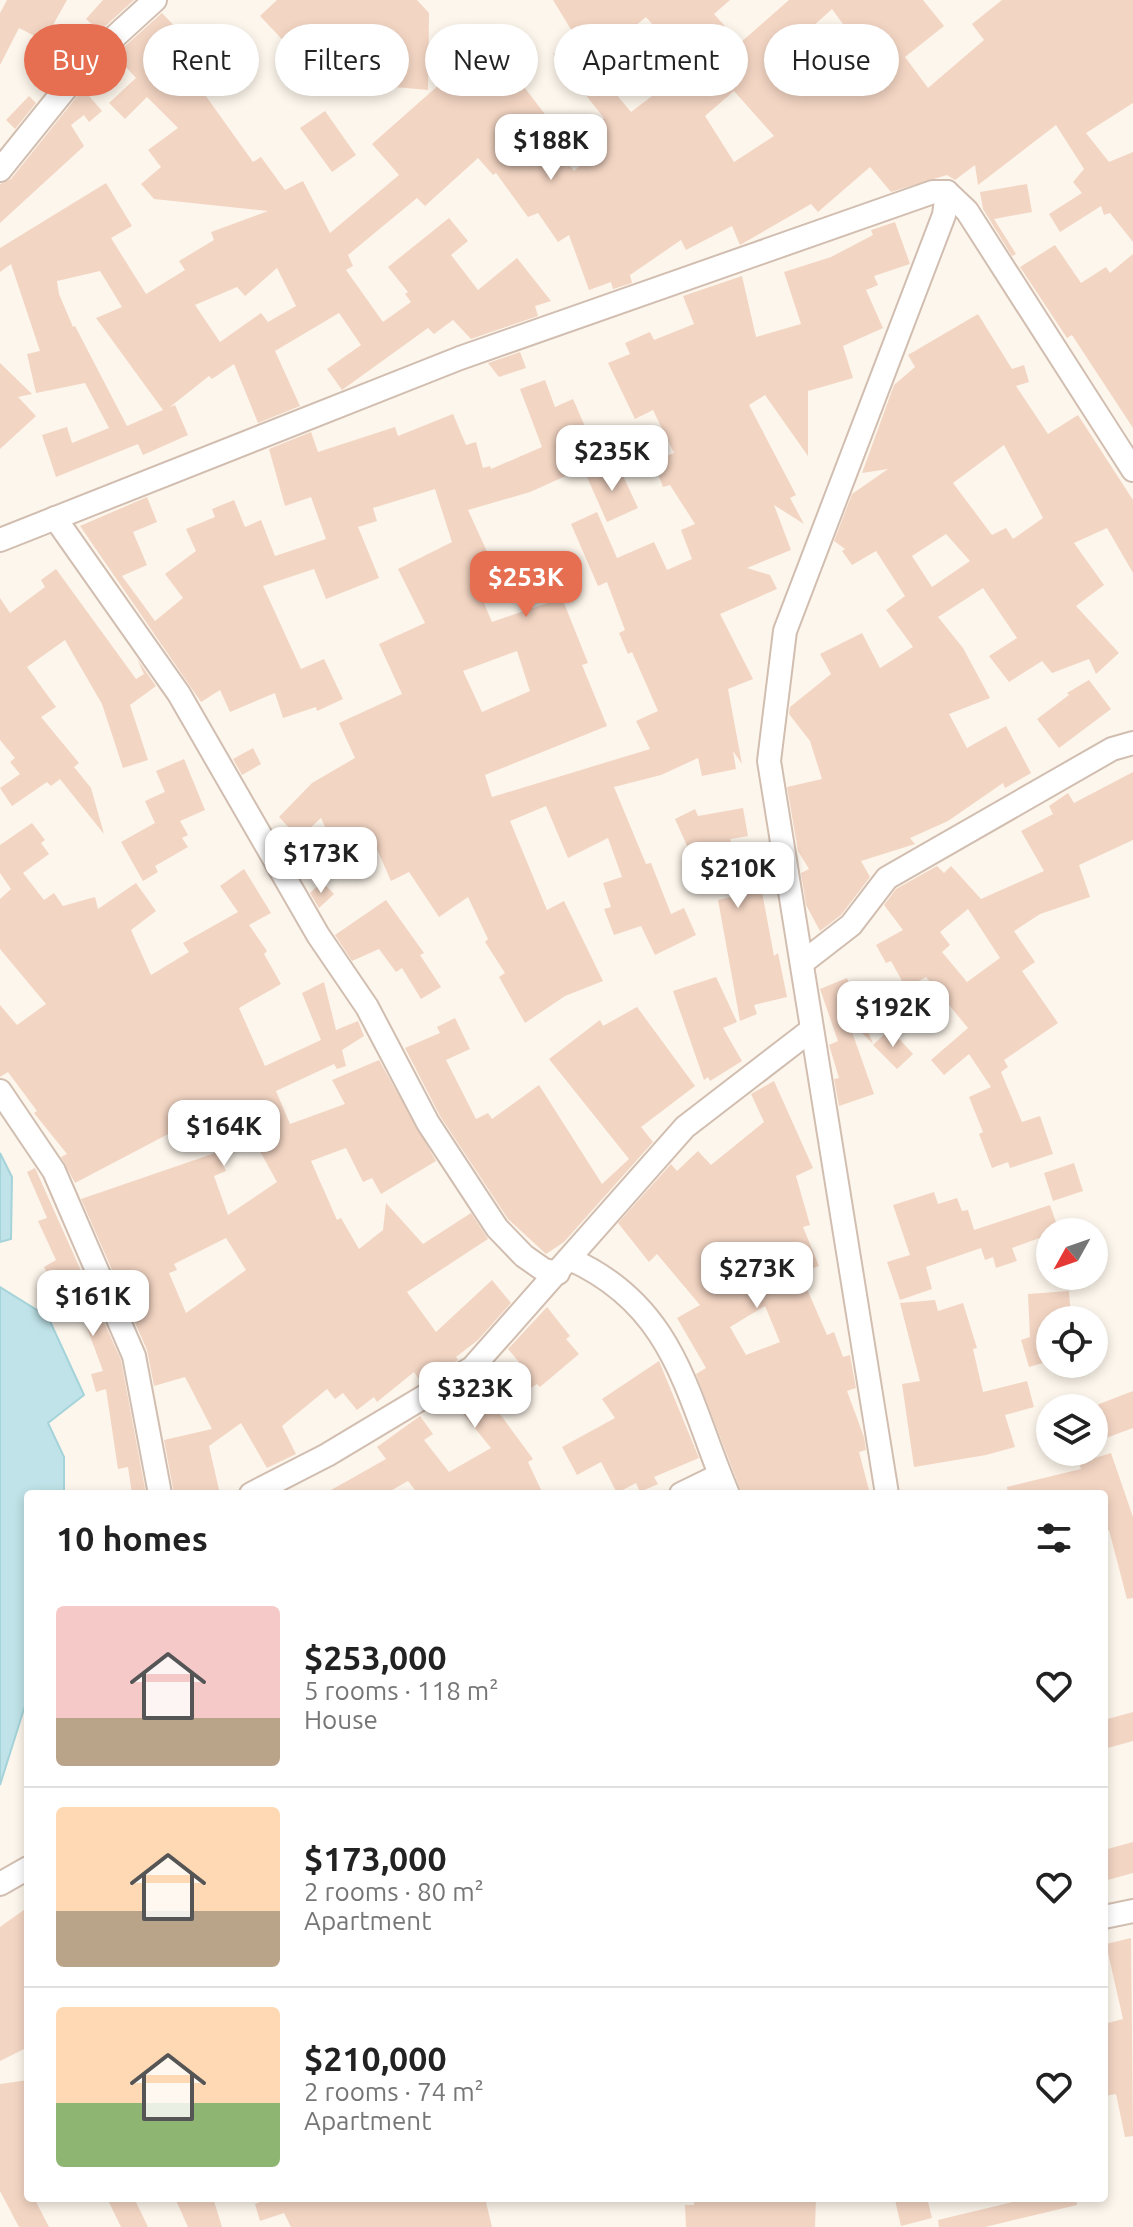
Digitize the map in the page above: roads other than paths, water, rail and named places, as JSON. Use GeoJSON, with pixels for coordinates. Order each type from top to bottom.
{"type":"FeatureCollection","features":[{"type":"Feature","properties":{"kind":"street"},"geometry":{"type":"LineString","coordinates":[[0,170],[87,62],[155,0]]}},
{"type":"Feature","properties":{"kind":"street"},"geometry":{"type":"LineString","coordinates":[[0,540],[460,358],[933,192],[947,192],[967,211],[1133,470]]}},
{"type":"Feature","properties":{"kind":"street"},"geometry":{"type":"LineString","coordinates":[[886,1490],[769,761],[785,631],[944,215],[947,192]]}},
{"type":"Feature","properties":{"kind":"street"},"geometry":{"type":"LineString","coordinates":[[55,518],[179,694],[324,946],[367,1007],[428,1123],[497,1228],[524,1256],[544,1270],[564,1266],[595,1270],[641,1306],[676,1357],[724,1484],[698,1490]]}},
{"type":"Feature","properties":{"kind":"street"},"geometry":{"type":"LineString","coordinates":[[802,963],[851,925],[887,878],[1112,749],[1133,743]]}},
{"type":"Feature","properties":{"kind":"street"},"geometry":{"type":"LineString","coordinates":[[259,1490],[327,1455],[472,1368],[685,1127],[811,1030]]}},
{"type":"Feature","properties":{"kind":"street"},"geometry":{"type":"LineString","coordinates":[[0,1091],[54,1171],[134,1356],[159,1490]]}},
{"type":"Feature","properties":{"kind":"street"},"geometry":{"type":"LineString","coordinates":[[0,1884],[24,1870]]}},
{"type":"Feature","properties":{"kind":"street"},"geometry":{"type":"LineString","coordinates":[[1108,1916],[1133,1911]]}},
{"type":"Feature","properties":{"kind":"water"},"geometry":{"type":"Polygon","coordinates":[[[0,1153],[12,1177],[11,1239],[0,1242],[0,1153]]]}},
{"type":"Feature","properties":{"kind":"water"},"geometry":{"type":"Polygon","coordinates":[[[0,1287],[48,1317],[84,1395],[48,1423],[64,1457],[64,1490],[24,1490],[24,1709],[0,1785],[0,1287]]]}}]}
